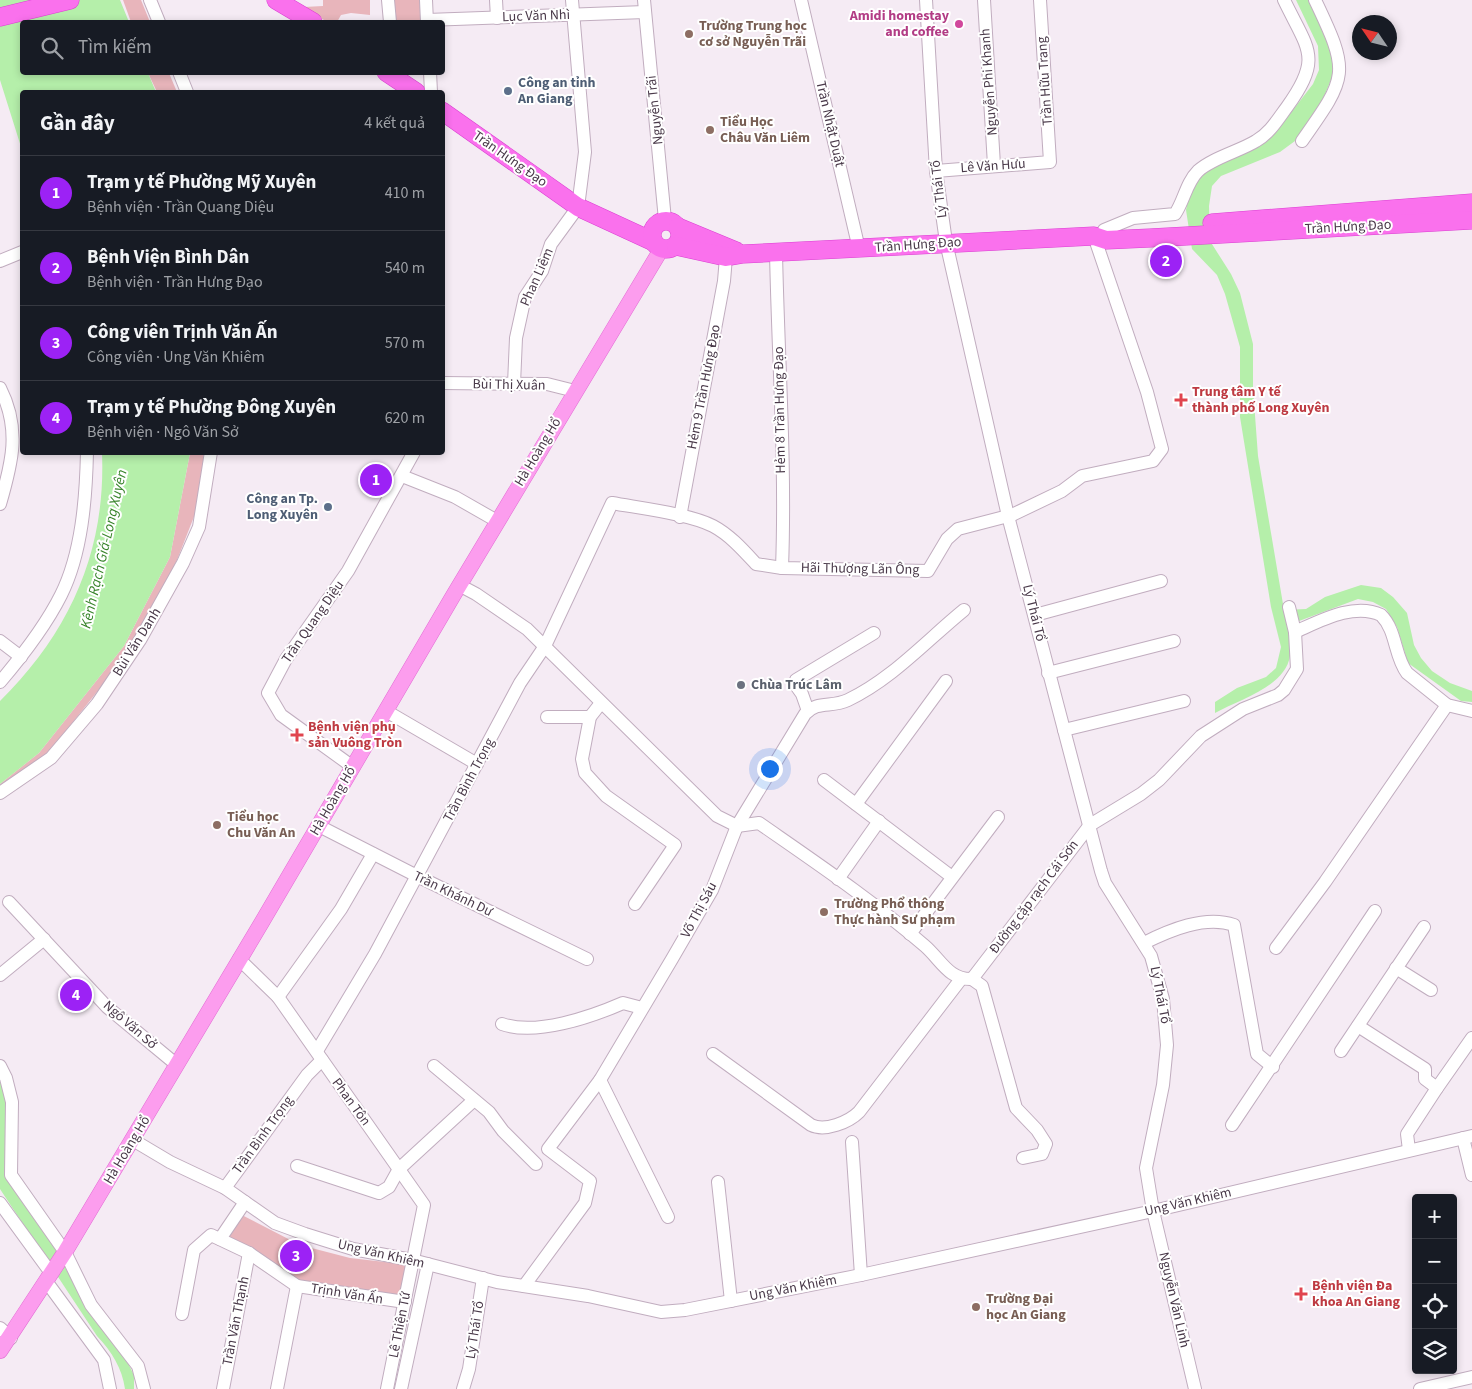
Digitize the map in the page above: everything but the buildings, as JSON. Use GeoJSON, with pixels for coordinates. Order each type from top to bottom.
{"type":"FeatureCollection","features":[{"type":"Feature","properties":{"kind":"highway"},"geometry":{"type":"LineString","coordinates":[[0,6],[25,0]]}},
{"type":"Feature","properties":{"kind":"highway"},"geometry":{"type":"LineString","coordinates":[[0,17],[70,0]]}},
{"type":"Feature","properties":{"kind":"highway"},"geometry":{"type":"LineString","coordinates":[[281,2],[310,20]]}},
{"type":"Feature","properties":{"kind":"highway"},"geometry":{"type":"LineString","coordinates":[[392,75],[413,90]]}},
{"type":"Feature","properties":{"kind":"highway","name":"Trần Hưng Đạo"},"geometry":{"type":"LineString","coordinates":[[445,113],[578,207],[664,245],[734,255],[1099,233],[1472,220]]}},
{"type":"Feature","properties":{"kind":"highway","name":"Trần Hưng Đạo"},"geometry":{"type":"LineString","coordinates":[[1228,228],[1472,203]]}},
{"type":"Feature","properties":{"kind":"highway","name":"Trần Hưng Đạo"},"geometry":{"type":"LineString","coordinates":[[578,207],[611,220],[637,226],[668,223],[734,255]]}},
{"type":"Feature","properties":{"kind":"highway"},"geometry":{"type":"LineString","coordinates":[[668,223],[681,237],[664,245],[654,228],[668,223]]}},
{"type":"Feature","properties":{"kind":"main road","name":"Hà Hoàng Hổ"},"geometry":{"type":"LineString","coordinates":[[0,1352],[5,1333],[65,1253],[319,826],[574,391],[664,245]]}},
{"type":"Feature","properties":{"kind":"street"},"geometry":{"type":"LineString","coordinates":[[150,0],[158,20]]}},
{"type":"Feature","properties":{"kind":"street"},"geometry":{"type":"LineString","coordinates":[[388,0],[390,20]]}},
{"type":"Feature","properties":{"kind":"street"},"geometry":{"type":"LineString","coordinates":[[426,0],[427,20]]}},
{"type":"Feature","properties":{"kind":"street"},"geometry":{"type":"LineString","coordinates":[[496,0],[497,18]]}},
{"type":"Feature","properties":{"kind":"street"},"geometry":{"type":"LineString","coordinates":[[572,0],[585,152],[578,207]]}},
{"type":"Feature","properties":{"kind":"street","name":"Trần Nhật Duật"},"geometry":{"type":"LineString","coordinates":[[801,0],[859,248]]}},
{"type":"Feature","properties":{"kind":"street","name":"Lý Thái Tổ"},"geometry":{"type":"LineString","coordinates":[[926,0],[936,171],[946,242],[1008,516],[1105,883],[1144,943],[1157,970],[1163,999],[1167,1045],[1163,1085],[1146,1168],[1153,1211]]}},
{"type":"Feature","properties":{"kind":"street","name":"Nguyễn Phi Khanh"},"geometry":{"type":"LineString","coordinates":[[984,0],[994,165]]}},
{"type":"Feature","properties":{"kind":"street","name":"Trần Hữu Trang"},"geometry":{"type":"LineString","coordinates":[[1040,0],[1050,162]]}},
{"type":"Feature","properties":{"kind":"street"},"geometry":{"type":"LineString","coordinates":[[1099,233],[1133,218],[1175,214],[1188,186],[1201,168],[1257,140],[1270,130],[1298,91],[1310,60],[1307,47],[1284,0]]}},
{"type":"Feature","properties":{"kind":"street"},"geometry":{"type":"LineString","coordinates":[[1302,141],[1331,100],[1340,76],[1334,40],[1315,0]]}},
{"type":"Feature","properties":{"kind":"street","name":"Lục Văn Nhì"},"geometry":{"type":"LineString","coordinates":[[445,20],[573,15],[645,6]]}},
{"type":"Feature","properties":{"kind":"street","name":"Nguyễn Trãi"},"geometry":{"type":"LineString","coordinates":[[645,6],[668,223]]}},
{"type":"Feature","properties":{"kind":"street"},"geometry":{"type":"LineString","coordinates":[[180,75],[186,90]]}},
{"type":"Feature","properties":{"kind":"street"},"geometry":{"type":"LineString","coordinates":[[430,75],[432,90]]}},
{"type":"Feature","properties":{"kind":"street","name":"Lê Văn Hưu"},"geometry":{"type":"LineString","coordinates":[[936,171],[1050,162]]}},
{"type":"Feature","properties":{"kind":"street","name":"Phan Liêm"},"geometry":{"type":"LineString","coordinates":[[514,384],[516,338],[525,297],[542,271],[551,244],[578,207]]}},
{"type":"Feature","properties":{"kind":"street","name":"Hãi Thượng Lãn Ông"},"geometry":{"type":"LineString","coordinates":[[612,503],[713,526],[744,550],[756,564],[782,568],[928,571],[947,539],[958,529],[1008,516],[1062,491],[1082,476],[1153,461],[1162,449],[1147,392],[1099,233]]}},
{"type":"Feature","properties":{"kind":"street","name":"Hẻm 8 Trần Hưng Đạo"},"geometry":{"type":"LineString","coordinates":[[776,252],[782,406],[784,518],[782,568]]}},
{"type":"Feature","properties":{"kind":"street"},"geometry":{"type":"LineString","coordinates":[[0,261],[20,253]]}},
{"type":"Feature","properties":{"kind":"street","name":"Hẻm 9 Trần Hưng Đạo"},"geometry":{"type":"LineString","coordinates":[[680,517],[716,326],[734,255]]}},
{"type":"Feature","properties":{"kind":"street","name":"Bùi Thị Xuân"},"geometry":{"type":"LineString","coordinates":[[445,383],[547,384],[574,391]]}},
{"type":"Feature","properties":{"kind":"street"},"geometry":{"type":"LineString","coordinates":[[0,388],[14,430],[10,468],[0,504]]}},
{"type":"Feature","properties":{"kind":"street"},"geometry":{"type":"LineString","coordinates":[[0,682],[50,615],[62,593],[71,570],[80,528],[87,455]]}},
{"type":"Feature","properties":{"kind":"street","name":"Bùi Văn Danh"},"geometry":{"type":"LineString","coordinates":[[0,792],[51,758],[97,704],[140,640],[183,563],[199,527],[211,455]]}},
{"type":"Feature","properties":{"kind":"street","name":"Trần Quang Diệu"},"geometry":{"type":"LineString","coordinates":[[353,766],[281,715],[268,694],[286,659],[348,571],[412,455]]}},
{"type":"Feature","properties":{"kind":"street"},"geometry":{"type":"LineString","coordinates":[[402,476],[455,497],[497,521]]}},
{"type":"Feature","properties":{"kind":"street","name":"Trần Bình Trọng"},"geometry":{"type":"LineString","coordinates":[[225,1188],[319,1056],[520,683],[545,646],[612,503]]}},
{"type":"Feature","properties":{"kind":"street"},"geometry":{"type":"LineString","coordinates":[[1035,615],[1161,581]]}},
{"type":"Feature","properties":{"kind":"street"},"geometry":{"type":"LineString","coordinates":[[459,585],[476,594],[527,629],[717,816],[737,826],[759,823],[838,879],[910,934],[934,955],[942,966],[982,986],[1016,1108],[1037,1130],[1046,1144],[1045,1151],[1042,1154],[1023,1158]]}},
{"type":"Feature","properties":{"kind":"street","name":"Đường cặp rạch Cái Sơn"},"geometry":{"type":"LineString","coordinates":[[713,1054],[816,1128],[828,1127],[850,1119],[859,1112],[1090,825],[1147,790],[1201,736],[1243,709],[1278,695],[1284,690],[1297,669],[1298,654],[1295,630],[1289,607]]}},
{"type":"Feature","properties":{"kind":"street"},"geometry":{"type":"LineString","coordinates":[[874,633],[796,680],[795,684],[802,694],[808,711],[814,706],[837,705],[857,696],[892,672],[964,610]]}},
{"type":"Feature","properties":{"kind":"street"},"geometry":{"type":"LineString","coordinates":[[1295,630],[1345,613],[1366,611],[1382,615],[1396,642],[1403,668],[1420,684],[1447,704],[1472,711]]}},
{"type":"Feature","properties":{"kind":"street"},"geometry":{"type":"LineString","coordinates":[[0,641],[21,656]]}},
{"type":"Feature","properties":{"kind":"street"},"geometry":{"type":"LineString","coordinates":[[1048,673],[1174,641]]}},
{"type":"Feature","properties":{"kind":"street"},"geometry":{"type":"LineString","coordinates":[[856,804],[946,681]]}},
{"type":"Feature","properties":{"kind":"street"},"geometry":{"type":"LineString","coordinates":[[1064,730],[1184,701]]}},
{"type":"Feature","properties":{"kind":"street"},"geometry":{"type":"LineString","coordinates":[[601,703],[590,717],[582,759],[585,773],[606,796],[675,844],[635,904]]}},
{"type":"Feature","properties":{"kind":"street"},"geometry":{"type":"LineString","coordinates":[[1276,948],[1326,882],[1447,704]]}},
{"type":"Feature","properties":{"kind":"street"},"geometry":{"type":"LineString","coordinates":[[386,711],[477,764]]}},
{"type":"Feature","properties":{"kind":"street","name":"Võ Thị Sáu"},"geometry":{"type":"LineString","coordinates":[[524,1286],[585,1203],[590,1181],[548,1148],[600,1080],[712,890],[737,826],[808,711]]}},
{"type":"Feature","properties":{"kind":"street"},"geometry":{"type":"LineString","coordinates":[[547,717],[590,717]]}},
{"type":"Feature","properties":{"kind":"street"},"geometry":{"type":"LineString","coordinates":[[824,780],[952,876]]}},
{"type":"Feature","properties":{"kind":"street"},"geometry":{"type":"LineString","coordinates":[[910,934],[952,876],[998,818]]}},
{"type":"Feature","properties":{"kind":"street"},"geometry":{"type":"LineString","coordinates":[[838,879],[879,821]]}},
{"type":"Feature","properties":{"kind":"street","name":"Trần Khánh Dư"},"geometry":{"type":"LineString","coordinates":[[319,826],[587,959]]}},
{"type":"Feature","properties":{"kind":"street"},"geometry":{"type":"LineString","coordinates":[[278,997],[341,909],[373,854]]}},
{"type":"Feature","properties":{"kind":"street","name":"Ngô Văn Sở"},"geometry":{"type":"LineString","coordinates":[[9,902],[107,1007],[177,1065]]}},
{"type":"Feature","properties":{"kind":"street"},"geometry":{"type":"LineString","coordinates":[[1232,1125],[1375,911]]}},
{"type":"Feature","properties":{"kind":"street"},"geometry":{"type":"LineString","coordinates":[[1144,943],[1174,929],[1222,921],[1234,925],[1257,1054],[1273,1066]]}},
{"type":"Feature","properties":{"kind":"street"},"geometry":{"type":"LineString","coordinates":[[1342,1051],[1424,927]]}},
{"type":"Feature","properties":{"kind":"street"},"geometry":{"type":"LineString","coordinates":[[0,975],[44,939]]}},
{"type":"Feature","properties":{"kind":"street","name":"Phan Tôn"},"geometry":{"type":"LineString","coordinates":[[239,959],[278,997],[424,1205],[412,1260]]}},
{"type":"Feature","properties":{"kind":"street"},"geometry":{"type":"LineString","coordinates":[[1396,968],[1431,990]]}},
{"type":"Feature","properties":{"kind":"street"},"geometry":{"type":"LineString","coordinates":[[502,1024],[522,1028],[544,1026],[597,1015],[623,1003],[642,1008]]}},
{"type":"Feature","properties":{"kind":"street"},"geometry":{"type":"LineString","coordinates":[[1358,1026],[1425,1070],[1425,1078],[1437,1088]]}},
{"type":"Feature","properties":{"kind":"street"},"geometry":{"type":"LineString","coordinates":[[1409,1150],[1407,1134],[1472,1038]]}},
{"type":"Feature","properties":{"kind":"street"},"geometry":{"type":"LineString","coordinates":[[0,1066],[6,1078],[12,1102],[11,1175],[65,1253],[91,1305],[138,1366],[143,1378],[144,1389]]}},
{"type":"Feature","properties":{"kind":"street"},"geometry":{"type":"LineString","coordinates":[[434,1066],[490,1112],[503,1131],[536,1164]]}},
{"type":"Feature","properties":{"kind":"street"},"geometry":{"type":"LineString","coordinates":[[600,1080],[668,1217]]}},
{"type":"Feature","properties":{"kind":"street"},"geometry":{"type":"LineString","coordinates":[[297,1166],[380,1193],[389,1187],[399,1170],[474,1100]]}},
{"type":"Feature","properties":{"kind":"street"},"geometry":{"type":"LineString","coordinates":[[1468,1137],[1472,1175]]}},
{"type":"Feature","properties":{"kind":"street","name":"Ung Văn Khiêm"},"geometry":{"type":"LineString","coordinates":[[132,1140],[170,1162],[225,1188],[274,1223],[305,1234],[352,1249],[412,1260],[483,1278],[588,1296],[661,1312],[861,1275],[1153,1211],[1468,1137]]}},
{"type":"Feature","properties":{"kind":"street"},"geometry":{"type":"LineString","coordinates":[[852,1142],[861,1275]]}},
{"type":"Feature","properties":{"kind":"street"},"geometry":{"type":"LineString","coordinates":[[718,1182],[731,1300]]}},
{"type":"Feature","properties":{"kind":"street"},"geometry":{"type":"LineString","coordinates":[[182,1314],[194,1250],[211,1235],[220,1239],[245,1202]]}},
{"type":"Feature","properties":{"kind":"street"},"geometry":{"type":"LineString","coordinates":[[0,1203],[50,1275],[104,1360],[110,1389]]}},
{"type":"Feature","properties":{"kind":"street","name":"Nguyễn Văn Linh"},"geometry":{"type":"LineString","coordinates":[[1153,1211],[1195,1389]]}},
{"type":"Feature","properties":{"kind":"street","name":"Trịnh Văn Ấn"},"geometry":{"type":"LineString","coordinates":[[220,1239],[249,1253],[297,1286],[405,1302]]}},
{"type":"Feature","properties":{"kind":"street","name":"Trần Văn Thạnh"},"geometry":{"type":"LineString","coordinates":[[223,1389],[249,1253]]}},
{"type":"Feature","properties":{"kind":"street","name":"Lê Thiện Tứ"},"geometry":{"type":"LineString","coordinates":[[387,1389],[412,1260]]}},
{"type":"Feature","properties":{"kind":"street","name":"Lê Thiện Tứ"},"geometry":{"type":"LineString","coordinates":[[401,1389],[428,1264]]}},
{"type":"Feature","properties":{"kind":"street","name":"Lý Thái Tổ"},"geometry":{"type":"LineString","coordinates":[[464,1386],[483,1278]]}},
{"type":"Feature","properties":{"kind":"street"},"geometry":{"type":"LineString","coordinates":[[277,1389],[297,1286]]}},
{"type":"Feature","properties":{"kind":"street"},"geometry":{"type":"LineString","coordinates":[[1420,1389],[1472,1378]]}},
{"type":"Feature","properties":{"kind":"shaded area"},"geometry":{"type":"Polygon","coordinates":[[[123,0],[141,0],[149,20],[130,20],[123,0]]]}},
{"type":"Feature","properties":{"kind":"shaded area"},"geometry":{"type":"Polygon","coordinates":[[[323,0],[370,0],[370,15],[351,13],[341,15],[338,20],[324,20],[304,7],[323,6],[323,0]]]}},
{"type":"Feature","properties":{"kind":"shaded area"},"geometry":{"type":"Polygon","coordinates":[[[388,0],[425,0],[427,20],[389,20],[388,0]]]}},
{"type":"Feature","properties":{"kind":"shaded area"},"geometry":{"type":"Polygon","coordinates":[[[149,75],[170,75],[176,90],[156,90],[149,75]]]}},
{"type":"Feature","properties":{"kind":"shaded area"},"geometry":{"type":"Polygon","coordinates":[[[190,455],[204,455],[197,509],[177,560],[131,649],[46,756],[0,788],[0,784],[39,753],[124,646],[170,557],[190,455]]]}},
{"type":"Feature","properties":{"kind":"shaded area"},"geometry":{"type":"Polygon","coordinates":[[[238,1213],[300,1245],[350,1258],[411,1265],[405,1302],[297,1286],[220,1239],[238,1213]]]}},
{"type":"Feature","properties":{"kind":"water"},"geometry":{"type":"Polygon","coordinates":[[[0,0],[120,0],[128,20],[20,20],[20,75],[149,75],[155,90],[20,90],[20,144],[0,80],[0,0]]]}},
{"type":"Feature","properties":{"kind":"water"},"geometry":{"type":"Polygon","coordinates":[[[1296,0],[1310,0],[1334,59],[1333,75],[1323,99],[1295,141],[1280,152],[1221,176],[1212,186],[1209,206],[1210,241],[1231,274],[1240,293],[1253,344],[1253,388],[1258,456],[1284,610],[1306,609],[1325,597],[1361,585],[1381,588],[1393,597],[1407,613],[1414,645],[1421,658],[1432,671],[1450,683],[1472,691],[1472,702],[1461,701],[1408,663],[1397,627],[1386,609],[1373,602],[1358,599],[1291,624],[1290,656],[1280,676],[1260,691],[1215,713],[1215,702],[1237,688],[1266,677],[1276,668],[1281,647],[1271,607],[1240,417],[1240,347],[1225,294],[1217,275],[1192,249],[1186,210],[1190,191],[1199,177],[1211,167],[1258,142],[1286,119],[1313,84],[1319,70],[1318,46],[1296,0]]]}},
{"type":"Feature","properties":{"kind":"water","name":"Kênh Rạch Giá-Long Xuyên"},"geometry":{"type":"Polygon","coordinates":[[[102,455],[190,455],[170,557],[124,646],[39,753],[0,784],[0,701],[25,675],[46,647],[64,618],[79,588],[90,556],[98,523],[102,489],[102,455]]]}},
{"type":"Feature","properties":{"kind":"water"},"geometry":{"type":"Polygon","coordinates":[[[0,1075],[8,1103],[8,1162],[67,1271],[119,1346],[134,1375],[134,1389],[125,1389],[119,1367],[112,1354],[97,1336],[0,1189],[0,1075]]]}},
{"type":"Feature","properties":{"kind":"place","name":"Amidi homestay and coffee"},"geometry":{"type":"Point","coordinates":[959,24]}},
{"type":"Feature","properties":{"kind":"place","name":"Trường Trung học cơ sở Nguyễn Trãi"},"geometry":{"type":"Point","coordinates":[689,34]}},
{"type":"Feature","properties":{"kind":"place","name":"Công an tỉnh An Giang"},"geometry":{"type":"Point","coordinates":[508,91]}},
{"type":"Feature","properties":{"kind":"place","name":"Tiểu Học Châu Văn Liêm"},"geometry":{"type":"Point","coordinates":[710,130]}},
{"type":"Feature","properties":{"kind":"place","name":"Bệnh Viện Bình Dân"},"geometry":{"type":"Point","coordinates":[1166,261]}},
{"type":"Feature","properties":{"kind":"place","name":"Trung tâm Y tế thành phố Long Xuyên"},"geometry":{"type":"Point","coordinates":[1181,400]}},
{"type":"Feature","properties":{"kind":"place","name":"Trạm y tế Phường Mỹ Xuyên"},"geometry":{"type":"Point","coordinates":[376,480]}},
{"type":"Feature","properties":{"kind":"place","name":"Công an Tp. Long Xuyên"},"geometry":{"type":"Point","coordinates":[328,507]}},
{"type":"Feature","properties":{"kind":"place","name":"Chùa Trúc Lâm"},"geometry":{"type":"Point","coordinates":[741,685]}},
{"type":"Feature","properties":{"kind":"place","name":"Bệnh viện phụ sản Vuông Tròn"},"geometry":{"type":"Point","coordinates":[297,735]}},
{"type":"Feature","properties":{"kind":"place","name":"Tiểu học Chu Văn An"},"geometry":{"type":"Point","coordinates":[217,825]}},
{"type":"Feature","properties":{"kind":"place","name":"Trường Phổ thông Thực hành Sư phạm"},"geometry":{"type":"Point","coordinates":[824,912]}},
{"type":"Feature","properties":{"kind":"place","name":"Trạm y tế Phường Đông Xuyên"},"geometry":{"type":"Point","coordinates":[76,995]}},
{"type":"Feature","properties":{"kind":"place","name":"Công viên Trịnh Văn Ấn"},"geometry":{"type":"Point","coordinates":[296,1256]}},
{"type":"Feature","properties":{"kind":"place","name":"Bệnh viện Đa khoa An Giang"},"geometry":{"type":"Point","coordinates":[1301,1294]}},
{"type":"Feature","properties":{"kind":"place","name":"Trường Đại học An Giang"},"geometry":{"type":"Point","coordinates":[976,1307]}}]}
